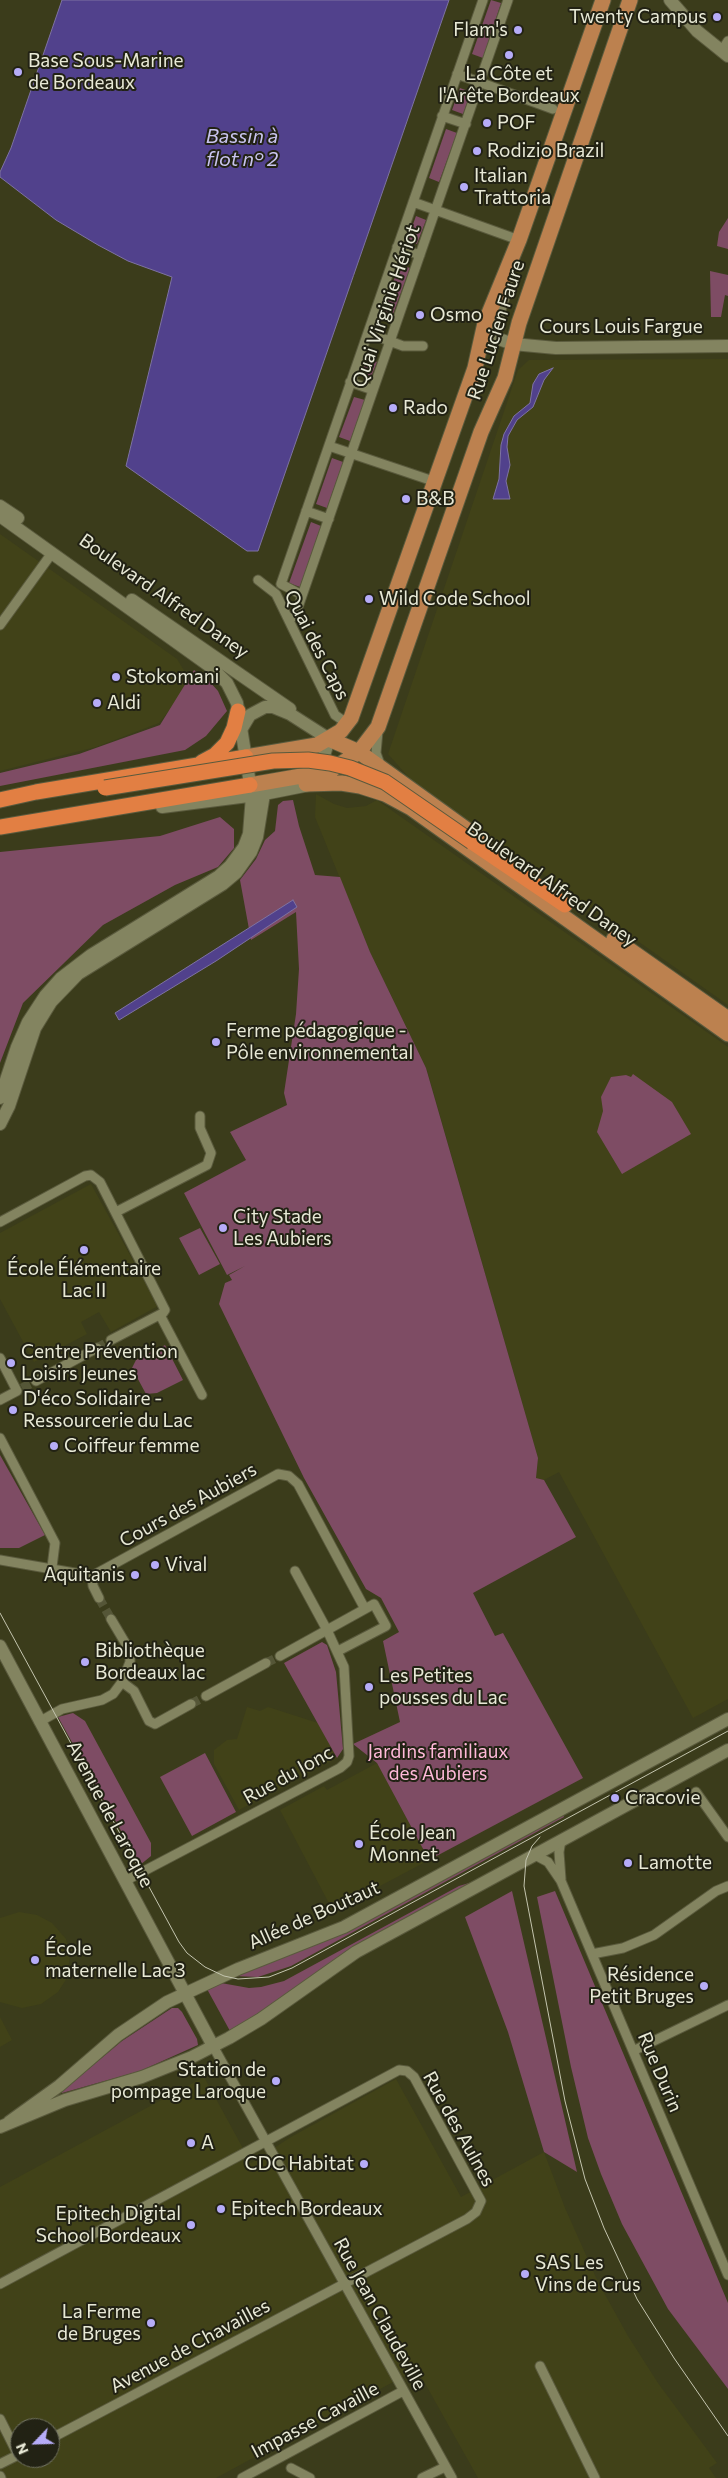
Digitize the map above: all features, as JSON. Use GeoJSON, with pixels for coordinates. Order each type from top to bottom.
{"type":"FeatureCollection","features":[{"type":"Feature","properties":{"kind":"highway"},"geometry":{"type":"LineString","coordinates":[[198,764],[215,755],[227,743],[234,728],[238,711]]}},
{"type":"Feature","properties":{"kind":"highway"},"geometry":{"type":"LineString","coordinates":[[0,802],[36,792],[246,757]]}},
{"type":"Feature","properties":{"kind":"highway"},"geometry":{"type":"LineString","coordinates":[[0,802],[273,762],[308,760],[330,763],[350,768],[386,782],[565,905]]}},
{"type":"Feature","properties":{"kind":"highway"},"geometry":{"type":"LineString","coordinates":[[0,827],[109,809],[260,789]]}},
{"type":"Feature","properties":{"kind":"main road","name":"Rue Lucien Faure"},"geometry":{"type":"LineString","coordinates":[[246,757],[305,748],[329,739],[348,724],[356,707],[477,363],[485,323],[519,240],[603,0]]}},
{"type":"Feature","properties":{"kind":"main road","name":"Rue Lucien Faure"},"geometry":{"type":"LineString","coordinates":[[260,789],[330,771],[359,752],[378,727],[481,432],[505,378],[513,344],[630,0]]}},
{"type":"Feature","properties":{"kind":"main road"},"geometry":{"type":"LineString","coordinates":[[662,0],[674,4],[697,31],[726,50]]}},
{"type":"Feature","properties":{"kind":"main road"},"geometry":{"type":"LineString","coordinates":[[508,268],[507,288],[493,332],[496,338],[513,344]]}},
{"type":"Feature","properties":{"kind":"main road","name":"Cours Louis Fargue"},"geometry":{"type":"LineString","coordinates":[[513,344],[556,348],[728,346]]}},
{"type":"Feature","properties":{"kind":"main road","name":"Boulevard Alfred Daney"},"geometry":{"type":"LineString","coordinates":[[0,506],[269,694],[303,721]]}},
{"type":"Feature","properties":{"kind":"main road","name":"Boulevard Alfred Daney"},"geometry":{"type":"LineString","coordinates":[[0,516],[211,667],[227,683],[233,693],[238,711],[246,757],[260,789],[345,783],[373,789],[411,808],[728,1034]]}},
{"type":"Feature","properties":{"kind":"main road"},"geometry":{"type":"LineString","coordinates":[[241,730],[250,715],[265,707],[273,707],[303,721],[329,739],[323,759],[312,768],[260,789]]}},
{"type":"Feature","properties":{"kind":"main road","name":"Boulevard Alfred Daney"},"geometry":{"type":"LineString","coordinates":[[329,739],[359,752],[387,771],[527,874],[565,905],[728,1019]]}},
{"type":"Feature","properties":{"kind":"main road"},"geometry":{"type":"LineString","coordinates":[[0,1098],[17,1046],[28,1022],[45,996],[61,978],[85,959],[219,876],[230,866],[244,847],[260,789]]}},
{"type":"Feature","properties":{"kind":"main road"},"geometry":{"type":"LineString","coordinates":[[0,1124],[9,1106],[35,1028],[51,1002],[78,974],[223,884],[236,873],[251,852],[257,837],[260,789]]}},
{"type":"Feature","properties":{"kind":"main road"},"geometry":{"type":"LineString","coordinates":[[648,976],[671,988],[728,1027]]}},
{"type":"Feature","properties":{"kind":"main road","name":"Avenue de Laroque"},"geometry":{"type":"LineString","coordinates":[[1,1650],[213,2046]]}},
{"type":"Feature","properties":{"kind":"main road","name":"Allée de Boutaut"},"geometry":{"type":"LineString","coordinates":[[4,2125],[59,2086],[118,2035],[167,2002],[344,1927],[728,1719]]}},
{"type":"Feature","properties":{"kind":"main road","name":"Allée de Boutaut"},"geometry":{"type":"LineString","coordinates":[[4,2125],[65,2100],[142,2077],[213,2046],[261,2019],[356,1952],[728,1750]]}},
{"type":"Feature","properties":{"kind":"street","name":"Quai Virginie Hériot"},"geometry":{"type":"LineString","coordinates":[[302,595],[281,584],[483,0]]}},
{"type":"Feature","properties":{"kind":"street","name":"Quai Virginie Hériot"},"geometry":{"type":"LineString","coordinates":[[290,619],[295,616],[352,454],[507,0]]}},
{"type":"Feature","properties":{"kind":"street"},"geometry":{"type":"LineString","coordinates":[[457,74],[553,109]]}},
{"type":"Feature","properties":{"kind":"street"},"geometry":{"type":"LineString","coordinates":[[442,116],[466,124]]}},
{"type":"Feature","properties":{"kind":"street"},"geometry":{"type":"LineString","coordinates":[[412,202],[519,240]]}},
{"type":"Feature","properties":{"kind":"street"},"geometry":{"type":"LineString","coordinates":[[397,247],[420,256]]}},
{"type":"Feature","properties":{"kind":"street"},"geometry":{"type":"LineString","coordinates":[[368,333],[403,346],[424,346]]}},
{"type":"Feature","properties":{"kind":"street"},"geometry":{"type":"LineString","coordinates":[[350,382],[373,390]]}},
{"type":"Feature","properties":{"kind":"street"},"geometry":{"type":"LineString","coordinates":[[328,446],[436,482]]}},
{"type":"Feature","properties":{"kind":"street"},"geometry":{"type":"LineString","coordinates":[[306,512],[329,519]]}},
{"type":"Feature","properties":{"kind":"street"},"geometry":{"type":"LineString","coordinates":[[0,625],[52,553]]}},
{"type":"Feature","properties":{"kind":"street","name":"Quai des Caps"},"geometry":{"type":"LineString","coordinates":[[258,580],[276,594],[290,619],[335,715],[348,724]]}},
{"type":"Feature","properties":{"kind":"street"},"geometry":{"type":"LineString","coordinates":[[378,727],[376,753],[387,771]]}},
{"type":"Feature","properties":{"kind":"street"},"geometry":{"type":"LineString","coordinates":[[116,1212],[207,1164],[211,1153],[200,1128],[200,1116]]}},
{"type":"Feature","properties":{"kind":"street"},"geometry":{"type":"LineString","coordinates":[[0,1222],[85,1176],[91,1175],[100,1182],[164,1304],[165,1310],[160,1315],[111,1340]]}},
{"type":"Feature","properties":{"kind":"street"},"geometry":{"type":"LineString","coordinates":[[160,1315],[202,1395]]}},
{"type":"Feature","properties":{"kind":"street"},"geometry":{"type":"LineString","coordinates":[[36,1381],[97,1348]]}},
{"type":"Feature","properties":{"kind":"street"},"geometry":{"type":"LineString","coordinates":[[0,1400],[20,1389],[1,1364]]}},
{"type":"Feature","properties":{"kind":"street"},"geometry":{"type":"LineString","coordinates":[[0,1438],[55,1542],[52,1568]]}},
{"type":"Feature","properties":{"kind":"street","name":"Cours des Aubiers"},"geometry":{"type":"LineString","coordinates":[[92,1576],[278,1474],[289,1476],[298,1484],[365,1609]]}},
{"type":"Feature","properties":{"kind":"street"},"geometry":{"type":"LineString","coordinates":[[0,1560],[92,1576],[93,1586],[99,1598]]}},
{"type":"Feature","properties":{"kind":"street","name":"Rue du Jonc"},"geometry":{"type":"LineString","coordinates":[[125,1881],[340,1768],[347,1762],[350,1756],[344,1667],[338,1651],[295,1571]]}},
{"type":"Feature","properties":{"kind":"street"},"geometry":{"type":"LineString","coordinates":[[280,1656],[374,1604],[386,1626],[338,1651]]}},
{"type":"Feature","properties":{"kind":"street"},"geometry":{"type":"LineString","coordinates":[[39,1722],[68,1707],[102,1700],[113,1694],[122,1682],[130,1662],[130,1651],[111,1619]]}},
{"type":"Feature","properties":{"kind":"street"},"geometry":{"type":"LineString","coordinates":[[206,1696],[266,1663]]}},
{"type":"Feature","properties":{"kind":"street"},"geometry":{"type":"LineString","coordinates":[[122,1682],[134,1691],[149,1721],[155,1724],[191,1704]]}},
{"type":"Feature","properties":{"kind":"street"},"geometry":{"type":"LineString","coordinates":[[696,1792],[728,1836]]}},
{"type":"Feature","properties":{"kind":"street","name":"Rue Durin"},"geometry":{"type":"LineString","coordinates":[[561,1881],[559,1852],[562,1840]]}},
{"type":"Feature","properties":{"kind":"street","name":"Rue Durin"},"geometry":{"type":"LineString","coordinates":[[535,1855],[548,1862],[561,1881],[728,2276]]}},
{"type":"Feature","properties":{"kind":"street"},"geometry":{"type":"LineString","coordinates":[[592,1954],[624,1948],[654,1935],[716,1891],[728,1886]]}},
{"type":"Feature","properties":{"kind":"street"},"geometry":{"type":"LineString","coordinates":[[633,2051],[728,2005]]}},
{"type":"Feature","properties":{"kind":"street","name":"Rue Jean Claudeville"},"geometry":{"type":"LineString","coordinates":[[213,2046],[452,2478]]}},
{"type":"Feature","properties":{"kind":"street","name":"Rue des Aulnes"},"geometry":{"type":"LineString","coordinates":[[266,2140],[392,2072],[407,2071],[414,2077],[476,2189],[481,2201],[476,2212],[467,2219],[412,2249],[344,2282]]}},
{"type":"Feature","properties":{"kind":"street"},"geometry":{"type":"LineString","coordinates":[[0,2284],[266,2140]]}},
{"type":"Feature","properties":{"kind":"street","name":"Avenue de Chavailles"},"geometry":{"type":"LineString","coordinates":[[60,2434],[344,2282]]}},
{"type":"Feature","properties":{"kind":"street"},"geometry":{"type":"LineString","coordinates":[[540,2366],[595,2478]]}},
{"type":"Feature","properties":{"kind":"street","name":"Impasse Cavaille"},"geometry":{"type":"LineString","coordinates":[[242,2478],[403,2391]]}},
{"type":"Feature","properties":{"kind":"street"},"geometry":{"type":"LineString","coordinates":[[0,2419],[10,2438]]}},
{"type":"Feature","properties":{"kind":"street"},"geometry":{"type":"LineString","coordinates":[[422,2478],[445,2467]]}},
{"type":"Feature","properties":{"kind":"street"},"geometry":{"type":"LineString","coordinates":[[291,2468],[310,2478]]}},
{"type":"Feature","properties":{"kind":"shaded area"},"geometry":{"type":"Polygon","coordinates":[[[728,359],[728,1005],[413,782],[388,754],[518,370],[529,360],[728,359]]]}},
{"type":"Feature","properties":{"kind":"shaded area"},"geometry":{"type":"Polygon","coordinates":[[[0,534],[177,659],[188,677],[178,699],[159,723],[96,747],[0,771],[0,534]]]}},
{"type":"Feature","properties":{"kind":"shaded area"},"geometry":{"type":"Polygon","coordinates":[[[316,794],[334,804],[347,808],[366,806],[377,800],[728,1047],[728,1699],[693,1718],[559,1472],[544,1480],[536,1478],[538,1458],[427,1070],[370,952],[315,817],[316,794]]]}},
{"type":"Feature","properties":{"kind":"shaded area"},"geometry":{"type":"Polygon","coordinates":[[[91,1184],[158,1306],[111,1332],[99,1312],[81,1322],[87,1334],[34,1362],[0,1299],[0,1233],[91,1184]]]}},
{"type":"Feature","properties":{"kind":"shaded area"},"geometry":{"type":"Polygon","coordinates":[[[247,1707],[260,1711],[268,1707],[318,1723],[337,1758],[239,1810],[214,1764],[214,1750],[227,1740],[237,1739],[247,1707]]]}},
{"type":"Feature","properties":{"kind":"shaded area","name":"École Jean Monnet"},"geometry":{"type":"Polygon","coordinates":[[[377,1763],[429,1860],[333,1911],[280,1810],[324,1786],[327,1790],[377,1763]]]}},
{"type":"Feature","properties":{"kind":"shaded area","name":"École maternelle Lac 3"},"geometry":{"type":"Polygon","coordinates":[[[19,1912],[37,1915],[52,1923],[66,1939],[70,1956],[67,1978],[58,1992],[41,2004],[22,2008],[0,2002],[0,1918],[19,1912]]]}},
{"type":"Feature","properties":{"kind":"shaded area"},"geometry":{"type":"Polygon","coordinates":[[[0,2017],[12,2040],[0,2047],[0,2017]]]}},
{"type":"Feature","properties":{"kind":"shaded area"},"geometry":{"type":"Polygon","coordinates":[[[204,2077],[251,2163],[291,2137],[396,2079],[461,2197],[544,2152],[565,2208],[598,2282],[628,2336],[658,2383],[717,2463],[709,2468],[716,2478],[478,2478],[417,2369],[216,2478],[0,2478],[0,2187],[204,2077]]]}},
{"type":"Feature","properties":{"kind":"green space"},"geometry":{"type":"Polygon","coordinates":[[[491,0],[501,3],[483,58],[472,54],[491,0]]]}},
{"type":"Feature","properties":{"kind":"green space"},"geometry":{"type":"Polygon","coordinates":[[[460,88],[471,92],[463,114],[452,110],[460,88]]]}},
{"type":"Feature","properties":{"kind":"green space"},"geometry":{"type":"Polygon","coordinates":[[[446,129],[457,133],[439,182],[429,178],[446,129]]]}},
{"type":"Feature","properties":{"kind":"green space"},"geometry":{"type":"Polygon","coordinates":[[[416,216],[426,220],[417,244],[407,241],[416,216]]]}},
{"type":"Feature","properties":{"kind":"green space"},"geometry":{"type":"Polygon","coordinates":[[[728,218],[728,249],[717,246],[719,232],[728,218]]]}},
{"type":"Feature","properties":{"kind":"green space"},"geometry":{"type":"Polygon","coordinates":[[[399,265],[410,268],[393,314],[383,311],[399,265]]]}},
{"type":"Feature","properties":{"kind":"green space"},"geometry":{"type":"Polygon","coordinates":[[[710,271],[728,275],[728,296],[725,295],[721,317],[711,317],[710,271]]]}},
{"type":"Feature","properties":{"kind":"green space"},"geometry":{"type":"Polygon","coordinates":[[[367,358],[377,362],[371,377],[361,374],[367,358]]]}},
{"type":"Feature","properties":{"kind":"green space"},"geometry":{"type":"Polygon","coordinates":[[[354,397],[365,400],[350,441],[339,437],[354,397]]]}},
{"type":"Feature","properties":{"kind":"green space"},"geometry":{"type":"Polygon","coordinates":[[[332,458],[343,462],[327,508],[316,504],[332,458]]]}},
{"type":"Feature","properties":{"kind":"green space"},"geometry":{"type":"Polygon","coordinates":[[[311,522],[321,526],[300,587],[289,583],[311,522]]]}},
{"type":"Feature","properties":{"kind":"green space"},"geometry":{"type":"Polygon","coordinates":[[[194,670],[209,681],[218,691],[227,711],[206,736],[185,750],[0,786],[0,773],[79,754],[160,725],[194,670]]]}},
{"type":"Feature","properties":{"kind":"green space","name":"Jardins familiaux des Aubiers"},"geometry":{"type":"Polygon","coordinates":[[[293,800],[299,826],[315,875],[340,877],[370,952],[426,1068],[538,1458],[536,1478],[544,1480],[576,1537],[473,1593],[495,1636],[503,1633],[583,1778],[429,1860],[377,1763],[353,1744],[400,1722],[383,1641],[399,1632],[381,1598],[366,1589],[304,1478],[219,1304],[225,1283],[232,1280],[229,1275],[245,1266],[227,1275],[184,1193],[246,1160],[230,1132],[287,1105],[284,1093],[296,1014],[299,969],[296,912],[251,940],[240,880],[256,859],[265,840],[275,831],[278,805],[283,801],[293,800]]]}},
{"type":"Feature","properties":{"kind":"green space"},"geometry":{"type":"Polygon","coordinates":[[[220,817],[234,829],[234,848],[218,867],[175,885],[103,925],[23,1003],[0,1063],[0,852],[160,836],[220,817]]]}},
{"type":"Feature","properties":{"kind":"green space"},"geometry":{"type":"Polygon","coordinates":[[[633,1074],[672,1102],[691,1134],[622,1174],[597,1132],[603,1111],[601,1097],[611,1077],[626,1075],[631,1077],[633,1074]]]}},
{"type":"Feature","properties":{"kind":"green space"},"geometry":{"type":"Polygon","coordinates":[[[200,1228],[220,1264],[199,1275],[179,1238],[200,1228]]]}},
{"type":"Feature","properties":{"kind":"green space"},"geometry":{"type":"Polygon","coordinates":[[[165,1345],[183,1380],[157,1393],[146,1394],[132,1368],[136,1360],[165,1345]]]}},
{"type":"Feature","properties":{"kind":"green space"},"geometry":{"type":"Polygon","coordinates":[[[0,1455],[45,1535],[19,1548],[0,1548],[0,1455]]]}},
{"type":"Feature","properties":{"kind":"green space"},"geometry":{"type":"Polygon","coordinates":[[[322,1642],[327,1645],[336,1672],[343,1749],[337,1758],[284,1663],[322,1642]]]}},
{"type":"Feature","properties":{"kind":"green space"},"geometry":{"type":"Polygon","coordinates":[[[73,1713],[85,1721],[151,1843],[151,1856],[140,1865],[58,1717],[73,1713]]]}},
{"type":"Feature","properties":{"kind":"green space"},"geometry":{"type":"Polygon","coordinates":[[[205,1753],[236,1812],[192,1836],[160,1777],[205,1753]]]}},
{"type":"Feature","properties":{"kind":"green space"},"geometry":{"type":"Polygon","coordinates":[[[563,1814],[564,1817],[291,1966],[258,1977],[234,1976],[563,1814]]]}},
{"type":"Feature","properties":{"kind":"green space"},"geometry":{"type":"Polygon","coordinates":[[[479,1880],[230,2031],[207,1989],[221,1983],[249,1988],[284,1981],[459,1886],[479,1880]]]}},
{"type":"Feature","properties":{"kind":"green space"},"geometry":{"type":"Polygon","coordinates":[[[512,1891],[577,2172],[544,2152],[508,2032],[465,1917],[512,1891]]]}},
{"type":"Feature","properties":{"kind":"green space"},"geometry":{"type":"Polygon","coordinates":[[[555,1891],[728,2303],[728,2389],[668,2309],[622,2224],[588,2138],[571,2067],[537,1897],[555,1891]]]}},
{"type":"Feature","properties":{"kind":"green space"},"geometry":{"type":"Polygon","coordinates":[[[172,2008],[178,2008],[182,2012],[197,2039],[198,2045],[140,2071],[62,2093],[62,2091],[122,2041],[172,2008]]]}},
{"type":"Feature","properties":{"kind":"water","name":"Bassin à flot n° 2"},"geometry":{"type":"Polygon","coordinates":[[[62,0],[449,0],[258,551],[247,551],[126,466],[172,277],[128,261],[98,245],[56,220],[0,177],[0,172],[11,148],[62,0]]]}},
{"type":"Feature","properties":{"kind":"water"},"geometry":{"type":"Polygon","coordinates":[[[553,368],[544,380],[533,407],[517,420],[508,436],[507,447],[510,465],[506,481],[510,499],[493,499],[499,479],[501,445],[504,434],[514,416],[530,403],[533,384],[539,374],[553,368]]]}},
{"type":"Feature","properties":{"kind":"water"},"geometry":{"type":"Polygon","coordinates":[[[293,900],[297,907],[216,961],[119,1020],[115,1013],[293,900]]]}},
{"type":"Feature","properties":{"kind":"tunnel"},"geometry":{"type":"LineString","coordinates":[[97,1348],[111,1340]]}},
{"type":"Feature","properties":{"kind":"tunnel"},"geometry":{"type":"LineString","coordinates":[[22,1388],[36,1381]]}},
{"type":"Feature","properties":{"kind":"tunnel"},"geometry":{"type":"LineString","coordinates":[[99,1598],[111,1619]]}},
{"type":"Feature","properties":{"kind":"tunnel"},"geometry":{"type":"LineString","coordinates":[[266,1663],[280,1656]]}},
{"type":"Feature","properties":{"kind":"tunnel"},"geometry":{"type":"LineString","coordinates":[[191,1704],[206,1696]]}},
{"type":"Feature","properties":{"kind":"tram line"},"geometry":{"type":"LineString","coordinates":[[0,1613],[179,1942],[187,1953],[205,1967],[224,1976],[238,1979],[269,1977],[292,1968],[728,1731]]}},
{"type":"Feature","properties":{"kind":"tram line"},"geometry":{"type":"LineString","coordinates":[[540,1837],[532,1846],[526,1860],[524,1886],[565,2101],[585,2179],[604,2228],[637,2299],[674,2358],[728,2436]]}},
{"type":"Feature","properties":{"kind":"place","name":"Twenty Campus"},"geometry":{"type":"Point","coordinates":[717,17]}},
{"type":"Feature","properties":{"kind":"place","name":"Flam's"},"geometry":{"type":"Point","coordinates":[518,30]}},
{"type":"Feature","properties":{"kind":"place","name":"La Côte et l'Arête Bordeaux"},"geometry":{"type":"Point","coordinates":[509,55]}},
{"type":"Feature","properties":{"kind":"place","name":"Base Sous-Marine de Bordeaux"},"geometry":{"type":"Point","coordinates":[18,72]}},
{"type":"Feature","properties":{"kind":"place","name":"POF"},"geometry":{"type":"Point","coordinates":[487,123]}},
{"type":"Feature","properties":{"kind":"place","name":"Rodizio Brazil"},"geometry":{"type":"Point","coordinates":[477,151]}},
{"type":"Feature","properties":{"kind":"place","name":"Italian Trattoria"},"geometry":{"type":"Point","coordinates":[464,187]}},
{"type":"Feature","properties":{"kind":"place","name":"Osmo"},"geometry":{"type":"Point","coordinates":[420,315]}},
{"type":"Feature","properties":{"kind":"place","name":"Rado"},"geometry":{"type":"Point","coordinates":[393,408]}},
{"type":"Feature","properties":{"kind":"place","name":"B&B"},"geometry":{"type":"Point","coordinates":[406,499]}},
{"type":"Feature","properties":{"kind":"place","name":"Wild Code School"},"geometry":{"type":"Point","coordinates":[369,599]}},
{"type":"Feature","properties":{"kind":"place","name":"Stokomani"},"geometry":{"type":"Point","coordinates":[116,677]}},
{"type":"Feature","properties":{"kind":"place","name":"Aldi"},"geometry":{"type":"Point","coordinates":[97,703]}},
{"type":"Feature","properties":{"kind":"place","name":"Ferme pédagogique - Pôle environnemental"},"geometry":{"type":"Point","coordinates":[216,1042]}},
{"type":"Feature","properties":{"kind":"place","name":"City Stade Les Aubiers"},"geometry":{"type":"Point","coordinates":[223,1228]}},
{"type":"Feature","properties":{"kind":"place","name":"École Élémentaire Lac II"},"geometry":{"type":"Point","coordinates":[84,1250]}},
{"type":"Feature","properties":{"kind":"place","name":"Centre Prévention Loisirs Jeunes"},"geometry":{"type":"Point","coordinates":[11,1363]}},
{"type":"Feature","properties":{"kind":"place","name":"D'éco Solidaire - Ressourcerie du Lac"},"geometry":{"type":"Point","coordinates":[13,1410]}},
{"type":"Feature","properties":{"kind":"place","name":"Coiffeur femme"},"geometry":{"type":"Point","coordinates":[54,1446]}},
{"type":"Feature","properties":{"kind":"place","name":"Vival"},"geometry":{"type":"Point","coordinates":[155,1565]}},
{"type":"Feature","properties":{"kind":"place","name":"Aquitanis"},"geometry":{"type":"Point","coordinates":[135,1575]}},
{"type":"Feature","properties":{"kind":"place","name":"Bibliothèque Bordeaux lac"},"geometry":{"type":"Point","coordinates":[85,1662]}},
{"type":"Feature","properties":{"kind":"place","name":"Les Petites pousses du Lac"},"geometry":{"type":"Point","coordinates":[369,1687]}},
{"type":"Feature","properties":{"kind":"place","name":"Cracovie"},"geometry":{"type":"Point","coordinates":[615,1798]}},
{"type":"Feature","properties":{"kind":"place","name":"École Jean Monnet"},"geometry":{"type":"Point","coordinates":[359,1844]}},
{"type":"Feature","properties":{"kind":"place","name":"Lamotte"},"geometry":{"type":"Point","coordinates":[628,1863]}},
{"type":"Feature","properties":{"kind":"place","name":"École maternelle Lac 3"},"geometry":{"type":"Point","coordinates":[35,1960]}},
{"type":"Feature","properties":{"kind":"place","name":"Résidence Petit Bruges"},"geometry":{"type":"Point","coordinates":[704,1986]}},
{"type":"Feature","properties":{"kind":"place","name":"Station de pompage Laroque"},"geometry":{"type":"Point","coordinates":[276,2081]}},
{"type":"Feature","properties":{"kind":"place","name":"A"},"geometry":{"type":"Point","coordinates":[191,2143]}},
{"type":"Feature","properties":{"kind":"place","name":"CDC Habitat"},"geometry":{"type":"Point","coordinates":[364,2164]}},
{"type":"Feature","properties":{"kind":"place","name":"Epitech Bordeaux"},"geometry":{"type":"Point","coordinates":[221,2209]}},
{"type":"Feature","properties":{"kind":"place","name":"Epitech Digital School Bordeaux"},"geometry":{"type":"Point","coordinates":[191,2225]}},
{"type":"Feature","properties":{"kind":"place","name":"SAS Les Vins de Crus"},"geometry":{"type":"Point","coordinates":[525,2274]}},
{"type":"Feature","properties":{"kind":"place","name":"La Ferme de Bruges"},"geometry":{"type":"Point","coordinates":[151,2323]}}]}
